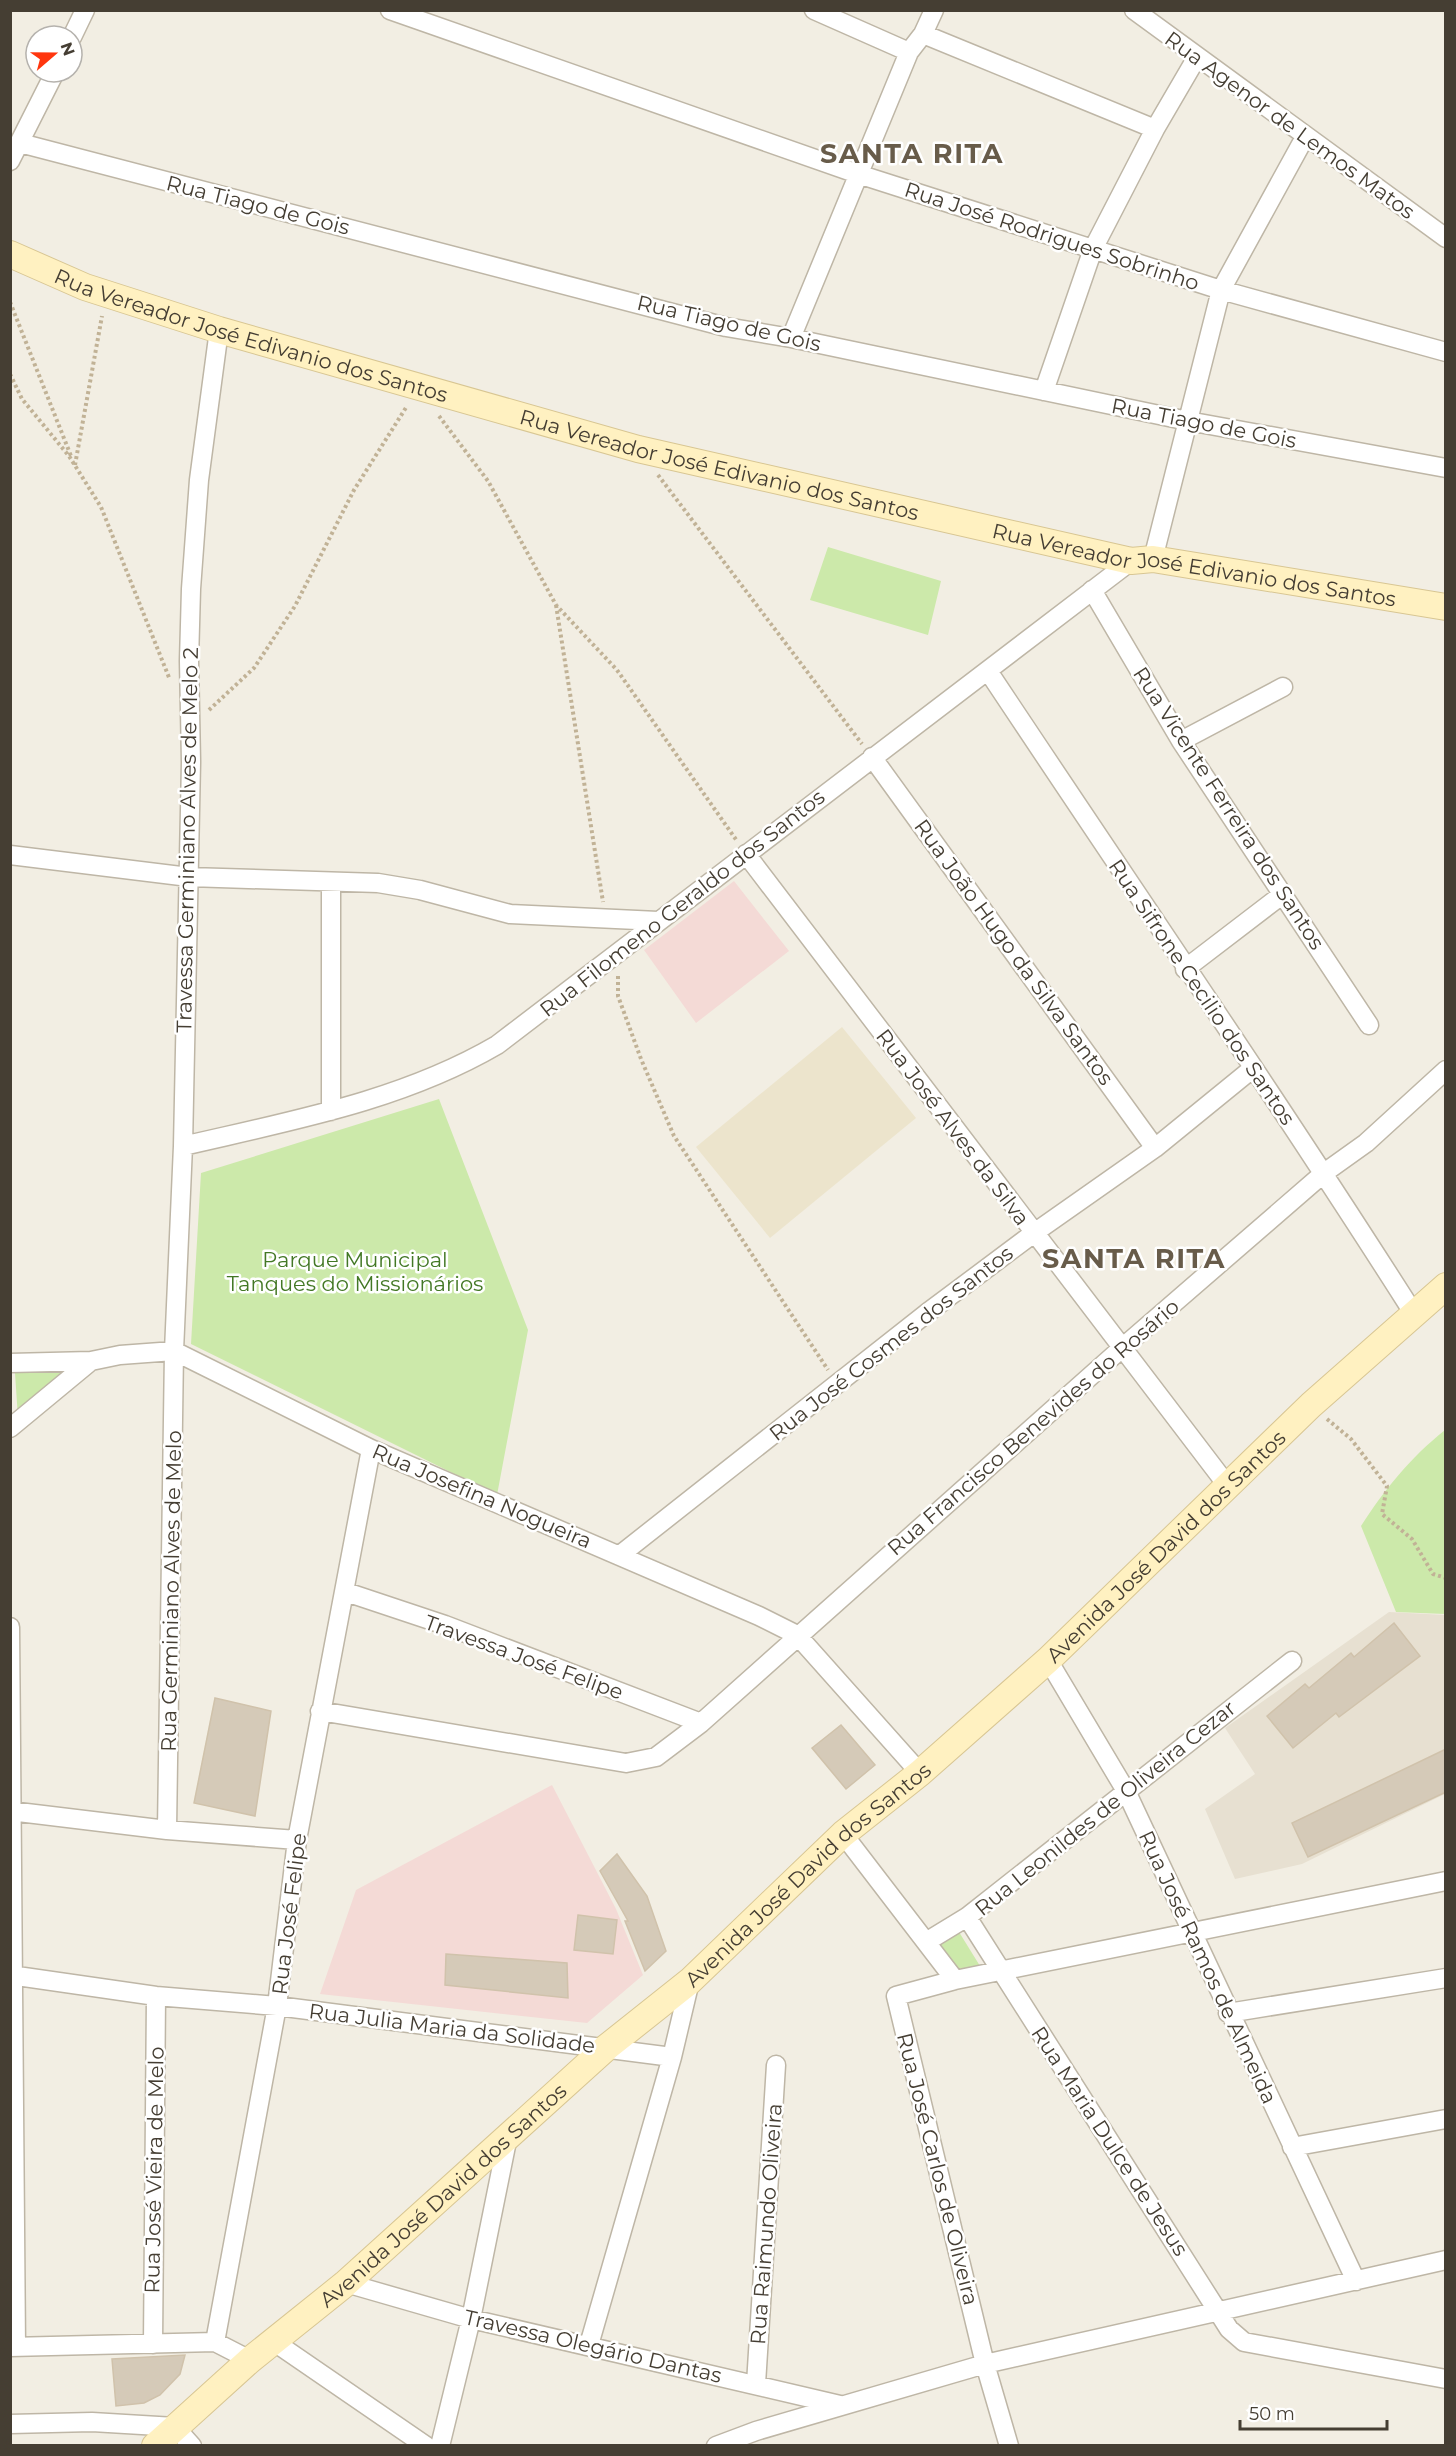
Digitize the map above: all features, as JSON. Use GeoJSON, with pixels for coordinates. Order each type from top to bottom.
{"type":"FeatureCollection","features":[{"type":"Feature","properties":{"kind":"main road","name":"Rua Vereador José Edivanio dos Santos"},"geometry":{"type":"LineString","coordinates":[[10,254],[105,294],[219,330],[395,382],[638,449],[1142,560],[1446,607]]}},
{"type":"Feature","properties":{"kind":"main road","name":"Avenida José David dos Santos"},"geometry":{"type":"LineString","coordinates":[[155,2445],[184,2436],[250,2360],[346,2283],[607,2047],[690,1981],[843,1834],[920,1773],[1048,1660],[1311,1405],[1446,1286]]}},
{"type":"Feature","properties":{"kind":"street"},"geometry":{"type":"LineString","coordinates":[[78,24],[85,10]]}},
{"type":"Feature","properties":{"kind":"street","name":"Rua José Rodrigues Sobrinho"},"geometry":{"type":"LineString","coordinates":[[390,10],[858,174],[1221,290],[1446,352]]}},
{"type":"Feature","properties":{"kind":"street"},"geometry":{"type":"LineString","coordinates":[[814,10],[909,52]]}},
{"type":"Feature","properties":{"kind":"street"},"geometry":{"type":"LineString","coordinates":[[791,338],[909,52],[923,34],[934,10]]}},
{"type":"Feature","properties":{"kind":"street","name":"Rua Agenor de Lemos Matos"},"geometry":{"type":"LineString","coordinates":[[1134,10],[1446,238]]}},
{"type":"Feature","properties":{"kind":"street"},"geometry":{"type":"LineString","coordinates":[[923,34],[1155,129]]}},
{"type":"Feature","properties":{"kind":"street"},"geometry":{"type":"LineString","coordinates":[[1044,392],[1094,249],[1155,129],[1197,57]]}},
{"type":"Feature","properties":{"kind":"street"},"geometry":{"type":"LineString","coordinates":[[10,161],[49,84]]}},
{"type":"Feature","properties":{"kind":"street"},"geometry":{"type":"LineString","coordinates":[[1142,560],[1188,421],[1221,290],[1305,137]]}},
{"type":"Feature","properties":{"kind":"street","name":"Rua Tiago de Gois"},"geometry":{"type":"LineString","coordinates":[[20,144],[726,327],[791,338],[1188,421],[1446,468]]}},
{"type":"Feature","properties":{"kind":"street","name":"Travessa Germiniano Alves de Melo 2"},"geometry":{"type":"LineString","coordinates":[[174,1351],[183,1146],[189,877],[191,589],[199,480],[219,330]]}},
{"type":"Feature","properties":{"kind":"street","name":"Rua Filomeno Geraldo dos Santos"},"geometry":{"type":"LineString","coordinates":[[183,1146],[331,1111],[414,1085],[458,1068],[497,1045],[1092,590],[1142,560]]}},
{"type":"Feature","properties":{"kind":"street","name":"Rua Vicente Ferreira dos Santos"},"geometry":{"type":"LineString","coordinates":[[1092,590],[1182,741],[1369,1025]]}},
{"type":"Feature","properties":{"kind":"street","name":"Rua Sifrone Cecilio dos Santos"},"geometry":{"type":"LineString","coordinates":[[988,671],[1185,969],[1324,1173],[1414,1314]]}},
{"type":"Feature","properties":{"kind":"street"},"geometry":{"type":"LineString","coordinates":[[1182,741],[1283,687]]}},
{"type":"Feature","properties":{"kind":"street","name":"Rua João Hugo da Silva Santos"},"geometry":{"type":"LineString","coordinates":[[872,757],[1155,1148]]}},
{"type":"Feature","properties":{"kind":"street","name":"Rua José Alves da Silva"},"geometry":{"type":"LineString","coordinates":[[746,854],[1227,1485]]}},
{"type":"Feature","properties":{"kind":"street"},"geometry":{"type":"LineString","coordinates":[[10,855],[189,877],[331,884],[378,883],[405,887],[510,914],[658,921]]}},
{"type":"Feature","properties":{"kind":"street"},"geometry":{"type":"LineString","coordinates":[[331,884],[331,1111]]}},
{"type":"Feature","properties":{"kind":"street"},"geometry":{"type":"LineString","coordinates":[[1185,969],[1283,894]]}},
{"type":"Feature","properties":{"kind":"street","name":"Rua José Cosmes dos Santos"},"geometry":{"type":"LineString","coordinates":[[620,1556],[837,1383],[1034,1233],[1155,1148],[1252,1069]]}},
{"type":"Feature","properties":{"kind":"street","name":"Rua Francisco Benevides do Rosário"},"geometry":{"type":"LineString","coordinates":[[321,1711],[626,1763],[656,1757],[701,1723],[797,1635],[1122,1348],[1324,1173],[1366,1143],[1446,1070]]}},
{"type":"Feature","properties":{"kind":"street"},"geometry":{"type":"LineString","coordinates":[[10,1363],[90,1361],[120,1355],[174,1351]]}},
{"type":"Feature","properties":{"kind":"street","name":"Rua Josefina Nogueira"},"geometry":{"type":"LineString","coordinates":[[174,1351],[371,1449],[797,1635],[920,1773]]}},
{"type":"Feature","properties":{"kind":"street","name":"Rua Germiniano Alves de Melo"},"geometry":{"type":"LineString","coordinates":[[167,1830],[174,1351]]}},
{"type":"Feature","properties":{"kind":"street"},"geometry":{"type":"LineString","coordinates":[[10,1428],[90,1361]]}},
{"type":"Feature","properties":{"kind":"street","name":"Rua José Felipe"},"geometry":{"type":"LineString","coordinates":[[215,2342],[277,2006],[297,1840],[346,1592],[371,1449]]}},
{"type":"Feature","properties":{"kind":"street","name":"Travessa José Felipe"},"geometry":{"type":"LineString","coordinates":[[346,1592],[445,1625],[701,1723]]}},
{"type":"Feature","properties":{"kind":"street"},"geometry":{"type":"LineString","coordinates":[[10,1627],[13,2347],[215,2342],[250,2360]]}},
{"type":"Feature","properties":{"kind":"street","name":"Rua José Ramos de Almeida"},"geometry":{"type":"LineString","coordinates":[[1048,1660],[1126,1791],[1228,2013],[1356,2281]]}},
{"type":"Feature","properties":{"kind":"street","name":"Rua Leonildes de Oliveira Cezar"},"geometry":{"type":"LineString","coordinates":[[1000,1971],[967,1917],[1292,1661]]}},
{"type":"Feature","properties":{"kind":"street"},"geometry":{"type":"LineString","coordinates":[[11,1811],[167,1830],[297,1840]]}},
{"type":"Feature","properties":{"kind":"street"},"geometry":{"type":"LineString","coordinates":[[843,1834],[955,1980]]}},
{"type":"Feature","properties":{"kind":"street","name":"Rua José Carlos de Oliveira"},"geometry":{"type":"LineString","coordinates":[[1009,2445],[986,2364],[896,1996],[955,1980],[1446,1881]]}},
{"type":"Feature","properties":{"kind":"street"},"geometry":{"type":"LineString","coordinates":[[926,1942],[967,1917]]}},
{"type":"Feature","properties":{"kind":"street","name":"Rua Maria Dulce de Jesus"},"geometry":{"type":"LineString","coordinates":[[1000,1971],[1229,2329],[1244,2342],[1446,2379]]}},
{"type":"Feature","properties":{"kind":"street","name":"Rua Julia Maria da Solidade"},"geometry":{"type":"LineString","coordinates":[[12,1975],[156,1996],[277,2006],[672,2057]]}},
{"type":"Feature","properties":{"kind":"street"},"geometry":{"type":"LineString","coordinates":[[1228,2013],[1446,1978]]}},
{"type":"Feature","properties":{"kind":"street"},"geometry":{"type":"LineString","coordinates":[[589,2345],[672,2057],[690,1981]]}},
{"type":"Feature","properties":{"kind":"street","name":"Rua José Vieira de Melo"},"geometry":{"type":"LineString","coordinates":[[153,2344],[156,1996]]}},
{"type":"Feature","properties":{"kind":"street","name":"Rua Raimundo Oliveira"},"geometry":{"type":"LineString","coordinates":[[756,2384],[776,2065]]}},
{"type":"Feature","properties":{"kind":"street"},"geometry":{"type":"LineString","coordinates":[[1292,2147],[1446,2119]]}},
{"type":"Feature","properties":{"kind":"street"},"geometry":{"type":"LineString","coordinates":[[440,2445],[471,2319],[508,2136]]}},
{"type":"Feature","properties":{"kind":"street"},"geometry":{"type":"LineString","coordinates":[[716,2445],[986,2364],[1446,2260]]}},
{"type":"Feature","properties":{"kind":"street","name":"Travessa Olegário Dantas"},"geometry":{"type":"LineString","coordinates":[[346,2283],[471,2319],[756,2384],[840,2406]]}},
{"type":"Feature","properties":{"kind":"street"},"geometry":{"type":"LineString","coordinates":[[273,2341],[426,2445]]}},
{"type":"Feature","properties":{"kind":"street"},"geometry":{"type":"LineString","coordinates":[[10,2424],[92,2422],[184,2436]]}},
{"type":"Feature","properties":{"kind":"path"},"geometry":{"type":"LineString","coordinates":[[75,466],[105,294]]}},
{"type":"Feature","properties":{"kind":"path"},"geometry":{"type":"LineString","coordinates":[[10,302],[75,466]]}},
{"type":"Feature","properties":{"kind":"path"},"geometry":{"type":"LineString","coordinates":[[10,374],[22,399],[75,466],[101,507],[174,688]]}},
{"type":"Feature","properties":{"kind":"path"},"geometry":{"type":"LineString","coordinates":[[395,382],[407,406],[418,410]]}},
{"type":"Feature","properties":{"kind":"path"},"geometry":{"type":"LineString","coordinates":[[207,711],[254,668],[295,606],[354,490],[407,406]]}},
{"type":"Feature","properties":{"kind":"path"},"geometry":{"type":"LineString","coordinates":[[429,413],[440,417],[488,481],[556,605],[617,670],[746,854]]}},
{"type":"Feature","properties":{"kind":"path"},"geometry":{"type":"LineString","coordinates":[[638,449],[872,757]]}},
{"type":"Feature","properties":{"kind":"path"},"geometry":{"type":"LineString","coordinates":[[556,605],[606,918]]}},
{"type":"Feature","properties":{"kind":"path"},"geometry":{"type":"LineString","coordinates":[[618,952],[618,996],[641,1059],[674,1136],[837,1383]]}},
{"type":"Feature","properties":{"kind":"path"},"geometry":{"type":"LineString","coordinates":[[1311,1405],[1351,1439],[1387,1486],[1382,1514],[1412,1539],[1433,1574],[1446,1578]]}},
{"type":"Feature","properties":{"kind":"shaded area"},"geometry":{"type":"Polygon","coordinates":[[[734,881],[789,951],[696,1023],[644,950],[734,881]]]}},
{"type":"Feature","properties":{"kind":"shaded area"},"geometry":{"type":"Polygon","coordinates":[[[842,1027],[916,1118],[770,1238],[696,1147],[842,1027]]]}},
{"type":"Feature","properties":{"kind":"shaded area"},"geometry":{"type":"Polygon","coordinates":[[[1389,1612],[1445,1615],[1445,1794],[1302,1864],[1235,1879],[1205,1809],[1255,1774],[1225,1728],[1389,1612]]]}},
{"type":"Feature","properties":{"kind":"shaded area"},"geometry":{"type":"Polygon","coordinates":[[[552,1785],[616,1909],[643,1975],[587,2023],[320,1994],[356,1890],[552,1785]]]}},
{"type":"Feature","properties":{"kind":"green space"},"geometry":{"type":"Polygon","coordinates":[[[828,547],[941,581],[928,635],[810,600],[828,547]]]}},
{"type":"Feature","properties":{"kind":"green space","name":"Parque Municipal Tanques do Missionários"},"geometry":{"type":"Polygon","coordinates":[[[439,1099],[528,1330],[497,1495],[191,1344],[201,1173],[439,1099]]]}},
{"type":"Feature","properties":{"kind":"green space"},"geometry":{"type":"Polygon","coordinates":[[[66,1372],[18,1418],[15,1373],[66,1372]]]}},
{"type":"Feature","properties":{"kind":"green space"},"geometry":{"type":"Polygon","coordinates":[[[1445,1430],[1445,1614],[1396,1612],[1361,1526],[1399,1475],[1445,1430]]]}},
{"type":"Feature","properties":{"kind":"green space"},"geometry":{"type":"Polygon","coordinates":[[[959,1932],[980,1966],[977,1968],[952,1969],[936,1943],[959,1932]]]}},
{"type":"Feature","properties":{"kind":"building"},"geometry":{"type":"Polygon","coordinates":[[[1394,1623],[1420,1656],[1339,1717],[1336,1713],[1293,1748],[1267,1716],[1305,1684],[1309,1688],[1351,1653],[1354,1657],[1394,1623]]]}},
{"type":"Feature","properties":{"kind":"building"},"geometry":{"type":"Polygon","coordinates":[[[215,1698],[271,1711],[255,1816],[194,1803],[215,1698]]]}},
{"type":"Feature","properties":{"kind":"building"},"geometry":{"type":"Polygon","coordinates":[[[841,1725],[875,1765],[846,1789],[812,1748],[841,1725]]]}},
{"type":"Feature","properties":{"kind":"building"},"geometry":{"type":"Polygon","coordinates":[[[1446,1749],[1446,1792],[1308,1857],[1292,1823],[1446,1749]]]}},
{"type":"Feature","properties":{"kind":"building"},"geometry":{"type":"Polygon","coordinates":[[[617,1854],[647,1896],[666,1951],[645,1971],[625,1921],[628,1921],[600,1871],[617,1854]]]}},
{"type":"Feature","properties":{"kind":"building"},"geometry":{"type":"Polygon","coordinates":[[[578,1915],[617,1920],[613,1954],[574,1950],[578,1915]]]}},
{"type":"Feature","properties":{"kind":"building"},"geometry":{"type":"Polygon","coordinates":[[[446,1954],[567,1963],[568,1998],[445,1985],[446,1954]]]}},
{"type":"Feature","properties":{"kind":"building"},"geometry":{"type":"Polygon","coordinates":[[[185,2355],[180,2374],[160,2395],[144,2403],[116,2406],[112,2359],[185,2355]]]}},
{"type":"Feature","properties":{"kind":"district","name":"SANTA RITA"},"geometry":{"type":"Point","coordinates":[912,153]}},
{"type":"Feature","properties":{"kind":"district","name":"SANTA RITA"},"geometry":{"type":"Point","coordinates":[1134,1258]}}]}
